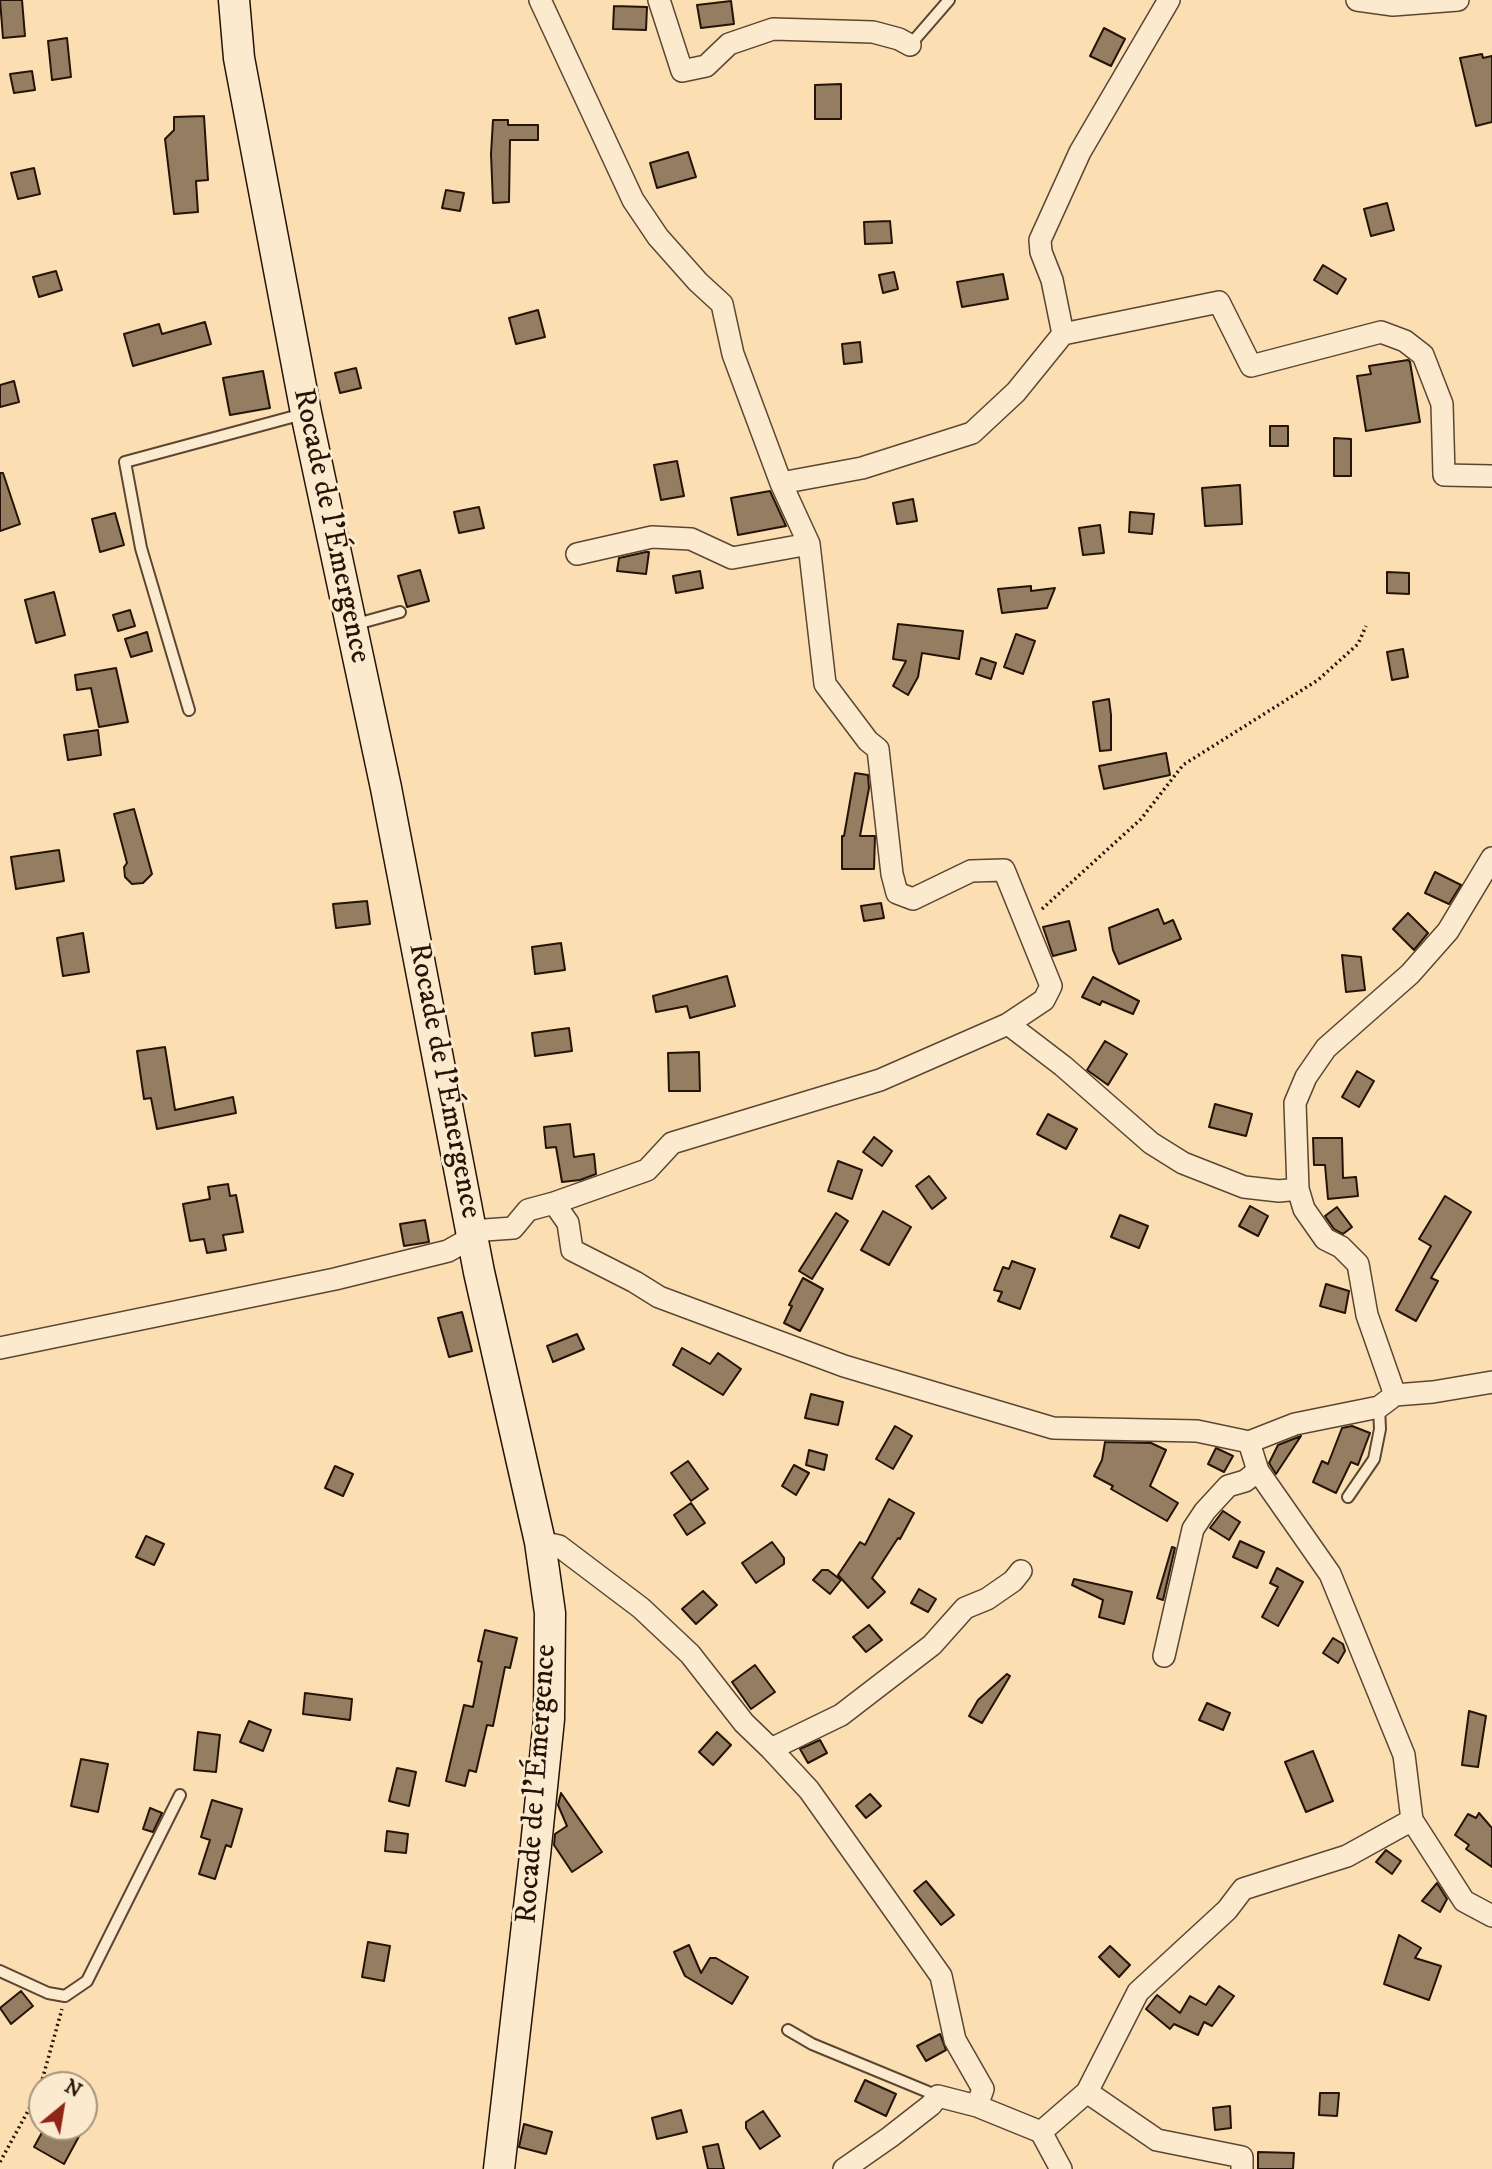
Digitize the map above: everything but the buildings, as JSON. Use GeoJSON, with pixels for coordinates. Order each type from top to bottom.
{"type":"FeatureCollection","features":[{"type":"Feature","properties":{"kind":"street","name":"Rocade de l'Émergence"},"geometry":{"type":"LineString","coordinates":[[234,0],[239,58],[306,413],[386,788],[498,1361],[540,1542],[550,1613],[548,1719],[499,2169]]}},
{"type":"Feature","properties":{"kind":"street"},"geometry":{"type":"LineString","coordinates":[[659,0],[682,71],[706,66],[729,44],[774,29],[873,32],[910,45]]}},
{"type":"Feature","properties":{"kind":"street"},"geometry":{"type":"LineString","coordinates":[[1063,334],[1052,280],[1041,252],[1040,240],[1080,152],[1168,0]]}},
{"type":"Feature","properties":{"kind":"street"},"geometry":{"type":"LineString","coordinates":[[1357,0],[1392,5],[1458,0]]}},
{"type":"Feature","properties":{"kind":"street"},"geometry":{"type":"LineString","coordinates":[[0,1348],[335,1279],[448,1251],[485,1230],[513,1228],[528,1210],[647,1170],[672,1143],[880,1080],[1008,1024],[1044,1000],[1051,986],[1004,870],[971,871],[913,899],[897,893],[892,874],[878,749],[868,741],[825,684],[809,544],[781,483],[733,354],[722,304],[698,282],[658,237],[633,200],[545,1]]}},
{"type":"Feature","properties":{"kind":"street"},"geometry":{"type":"LineString","coordinates":[[781,483],[862,468],[972,433],[1016,391],[1063,334],[1219,302],[1251,366],[1381,332],[1405,341],[1423,355],[1442,404],[1444,475],[1492,476]]}},
{"type":"Feature","properties":{"kind":"street"},"geometry":{"type":"LineString","coordinates":[[577,554],[652,537],[691,539],[732,558],[809,544]]}},
{"type":"Feature","properties":{"kind":"street"},"geometry":{"type":"LineString","coordinates":[[1387,1401],[1358,1264],[1341,1247],[1325,1238],[1304,1209],[1298,1189],[1295,1103],[1306,1077],[1326,1048],[1410,974],[1448,931],[1492,858]]}},
{"type":"Feature","properties":{"kind":"street"},"geometry":{"type":"LineString","coordinates":[[1008,1024],[1063,1066],[1151,1143],[1183,1163],[1244,1187],[1279,1191],[1298,1189]]}},
{"type":"Feature","properties":{"kind":"street"},"geometry":{"type":"LineString","coordinates":[[554,1203],[568,1223],[572,1250],[659,1297],[844,1366],[1053,1428],[1197,1431],[1249,1442],[1295,1424],[1387,1401],[1492,1382]]}},
{"type":"Feature","properties":{"kind":"street"},"geometry":{"type":"LineString","coordinates":[[1249,1442],[1258,1471],[1330,1574],[1404,1755],[1412,1820],[1464,1901],[1492,1916]]}},
{"type":"Feature","properties":{"kind":"street"},"geometry":{"type":"LineString","coordinates":[[1164,1656],[1193,1529],[1228,1486],[1258,1471]]}},
{"type":"Feature","properties":{"kind":"street"},"geometry":{"type":"LineString","coordinates":[[540,1542],[559,1546],[641,1608],[690,1654],[744,1723],[809,1790],[941,1976],[955,2040],[983,2089],[977,2106]]}},
{"type":"Feature","properties":{"kind":"street"},"geometry":{"type":"LineString","coordinates":[[771,1749],[841,1715],[932,1645],[965,1608],[987,1600],[1013,1581],[1021,1571]]}},
{"type":"Feature","properties":{"kind":"street"},"geometry":{"type":"LineString","coordinates":[[1041,2132],[1087,2092],[1138,1992],[1227,1910],[1243,1889],[1347,1856],[1412,1820]]}},
{"type":"Feature","properties":{"kind":"street"},"geometry":{"type":"LineString","coordinates":[[1087,2092],[1157,2140],[1242,2157],[1242,2169]]}},
{"type":"Feature","properties":{"kind":"street"},"geometry":{"type":"LineString","coordinates":[[844,2169],[931,2105],[938,2096],[977,2106],[1041,2132],[1061,2169]]}},
{"type":"Feature","properties":{"kind":"lane"},"geometry":{"type":"LineString","coordinates":[[910,45],[949,0]]}},
{"type":"Feature","properties":{"kind":"lane"},"geometry":{"type":"LineString","coordinates":[[189,710],[141,548],[125,462],[306,413]]}},
{"type":"Feature","properties":{"kind":"lane"},"geometry":{"type":"LineString","coordinates":[[350,625],[400,612]]}},
{"type":"Feature","properties":{"kind":"lane"},"geometry":{"type":"LineString","coordinates":[[1348,1497],[1374,1459],[1387,1401]]}},
{"type":"Feature","properties":{"kind":"lane"},"geometry":{"type":"LineString","coordinates":[[0,1972],[48,1993],[65,1996],[87,1982],[180,1795]]}},
{"type":"Feature","properties":{"kind":"lane"},"geometry":{"type":"LineString","coordinates":[[788,2030],[812,2043],[938,2096]]}},
{"type":"Feature","properties":{"kind":"path"},"geometry":{"type":"LineString","coordinates":[[1025,924],[1141,819],[1183,765],[1318,680],[1358,644],[1366,626]]}},
{"type":"Feature","properties":{"kind":"path"},"geometry":{"type":"LineString","coordinates":[[0,2162],[39,2091],[65,1996]]}}]}
